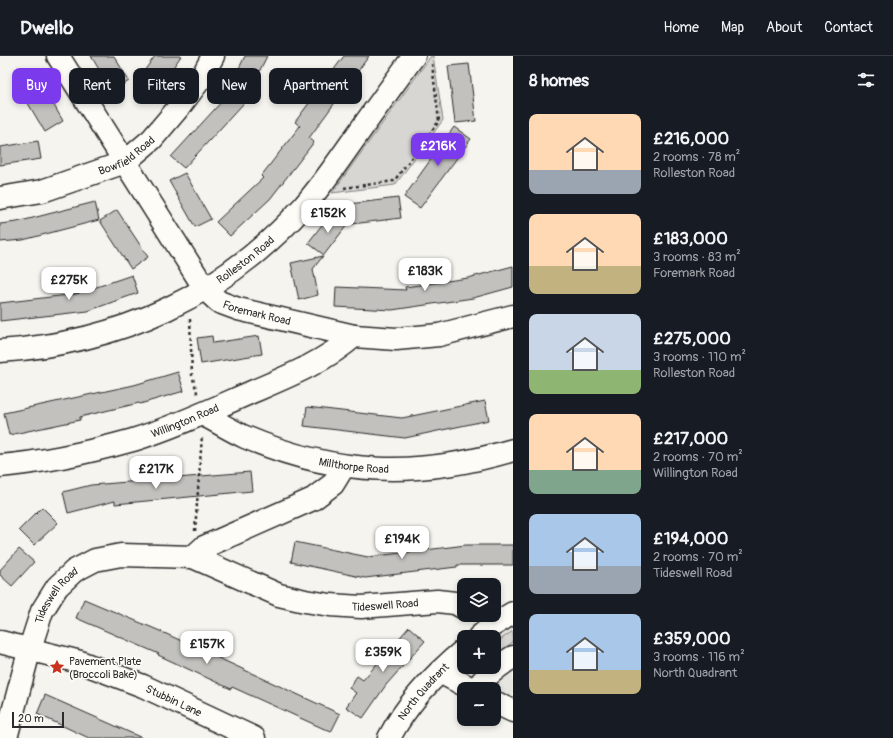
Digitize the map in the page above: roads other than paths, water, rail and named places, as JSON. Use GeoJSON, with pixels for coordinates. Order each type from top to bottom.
{"type":"FeatureCollection","features":[{"type":"Feature","properties":{"kind":"street","name":"Foremark Road"},"geometry":{"type":"LineString","coordinates":[[58,56],[205,289],[220,302],[238,309],[354,336],[396,339],[439,336],[513,316]]}},
{"type":"Feature","properties":{"kind":"street","name":"Bowfield Road"},"geometry":{"type":"LineString","coordinates":[[0,198],[42,191],[125,162],[152,140],[202,77],[213,56]]}},
{"type":"Feature","properties":{"kind":"street","name":"Rolleston Road"},"geometry":{"type":"LineString","coordinates":[[0,350],[67,343],[110,332],[149,318],[205,289],[249,259],[276,235],[304,206],[422,57]]}},
{"type":"Feature","properties":{"kind":"street","name":"Willington Road"},"geometry":{"type":"LineString","coordinates":[[0,466],[57,458],[134,440],[202,414],[321,360],[340,348],[354,336]]}},
{"type":"Feature","properties":{"kind":"street","name":"Millthorpe Road"},"geometry":{"type":"LineString","coordinates":[[202,414],[245,437],[293,454],[344,466],[382,470],[428,469],[475,461],[513,450]]}},
{"type":"Feature","properties":{"kind":"street"},"geometry":{"type":"LineString","coordinates":[[193,557],[204,547],[313,499],[333,484],[344,466]]}},
{"type":"Feature","properties":{"kind":"street","name":"Tideswell Road"},"geometry":{"type":"LineString","coordinates":[[6,738],[30,648],[42,611],[57,587],[74,571],[95,560],[121,555],[193,557],[279,595],[330,605],[361,607],[437,601],[457,604]]}},
{"type":"Feature","properties":{"kind":"street"},"geometry":{"type":"LineString","coordinates":[[483,626],[513,613]]}},
{"type":"Feature","properties":{"kind":"street","name":"Stubbin Lane"},"geometry":{"type":"LineString","coordinates":[[0,642],[30,648],[80,662],[143,686],[254,738]]}},
{"type":"Feature","properties":{"kind":"street","name":"North Quadrant"},"geometry":{"type":"LineString","coordinates":[[389,738],[394,727],[420,693],[457,656]]}},
{"type":"Feature","properties":{"kind":"street"},"geometry":{"type":"LineString","coordinates":[[481,682],[498,666],[513,657]]}},
{"type":"Feature","properties":{"kind":"street"},"geometry":{"type":"LineString","coordinates":[[440,672],[459,682]]}},
{"type":"Feature","properties":{"kind":"street"},"geometry":{"type":"LineString","coordinates":[[501,705],[513,711]]}},
{"type":"Feature","properties":{"kind":"place","name":"Pavement Plate (Broccoli Bake)"},"geometry":{"type":"Point","coordinates":[57,667]}}]}
